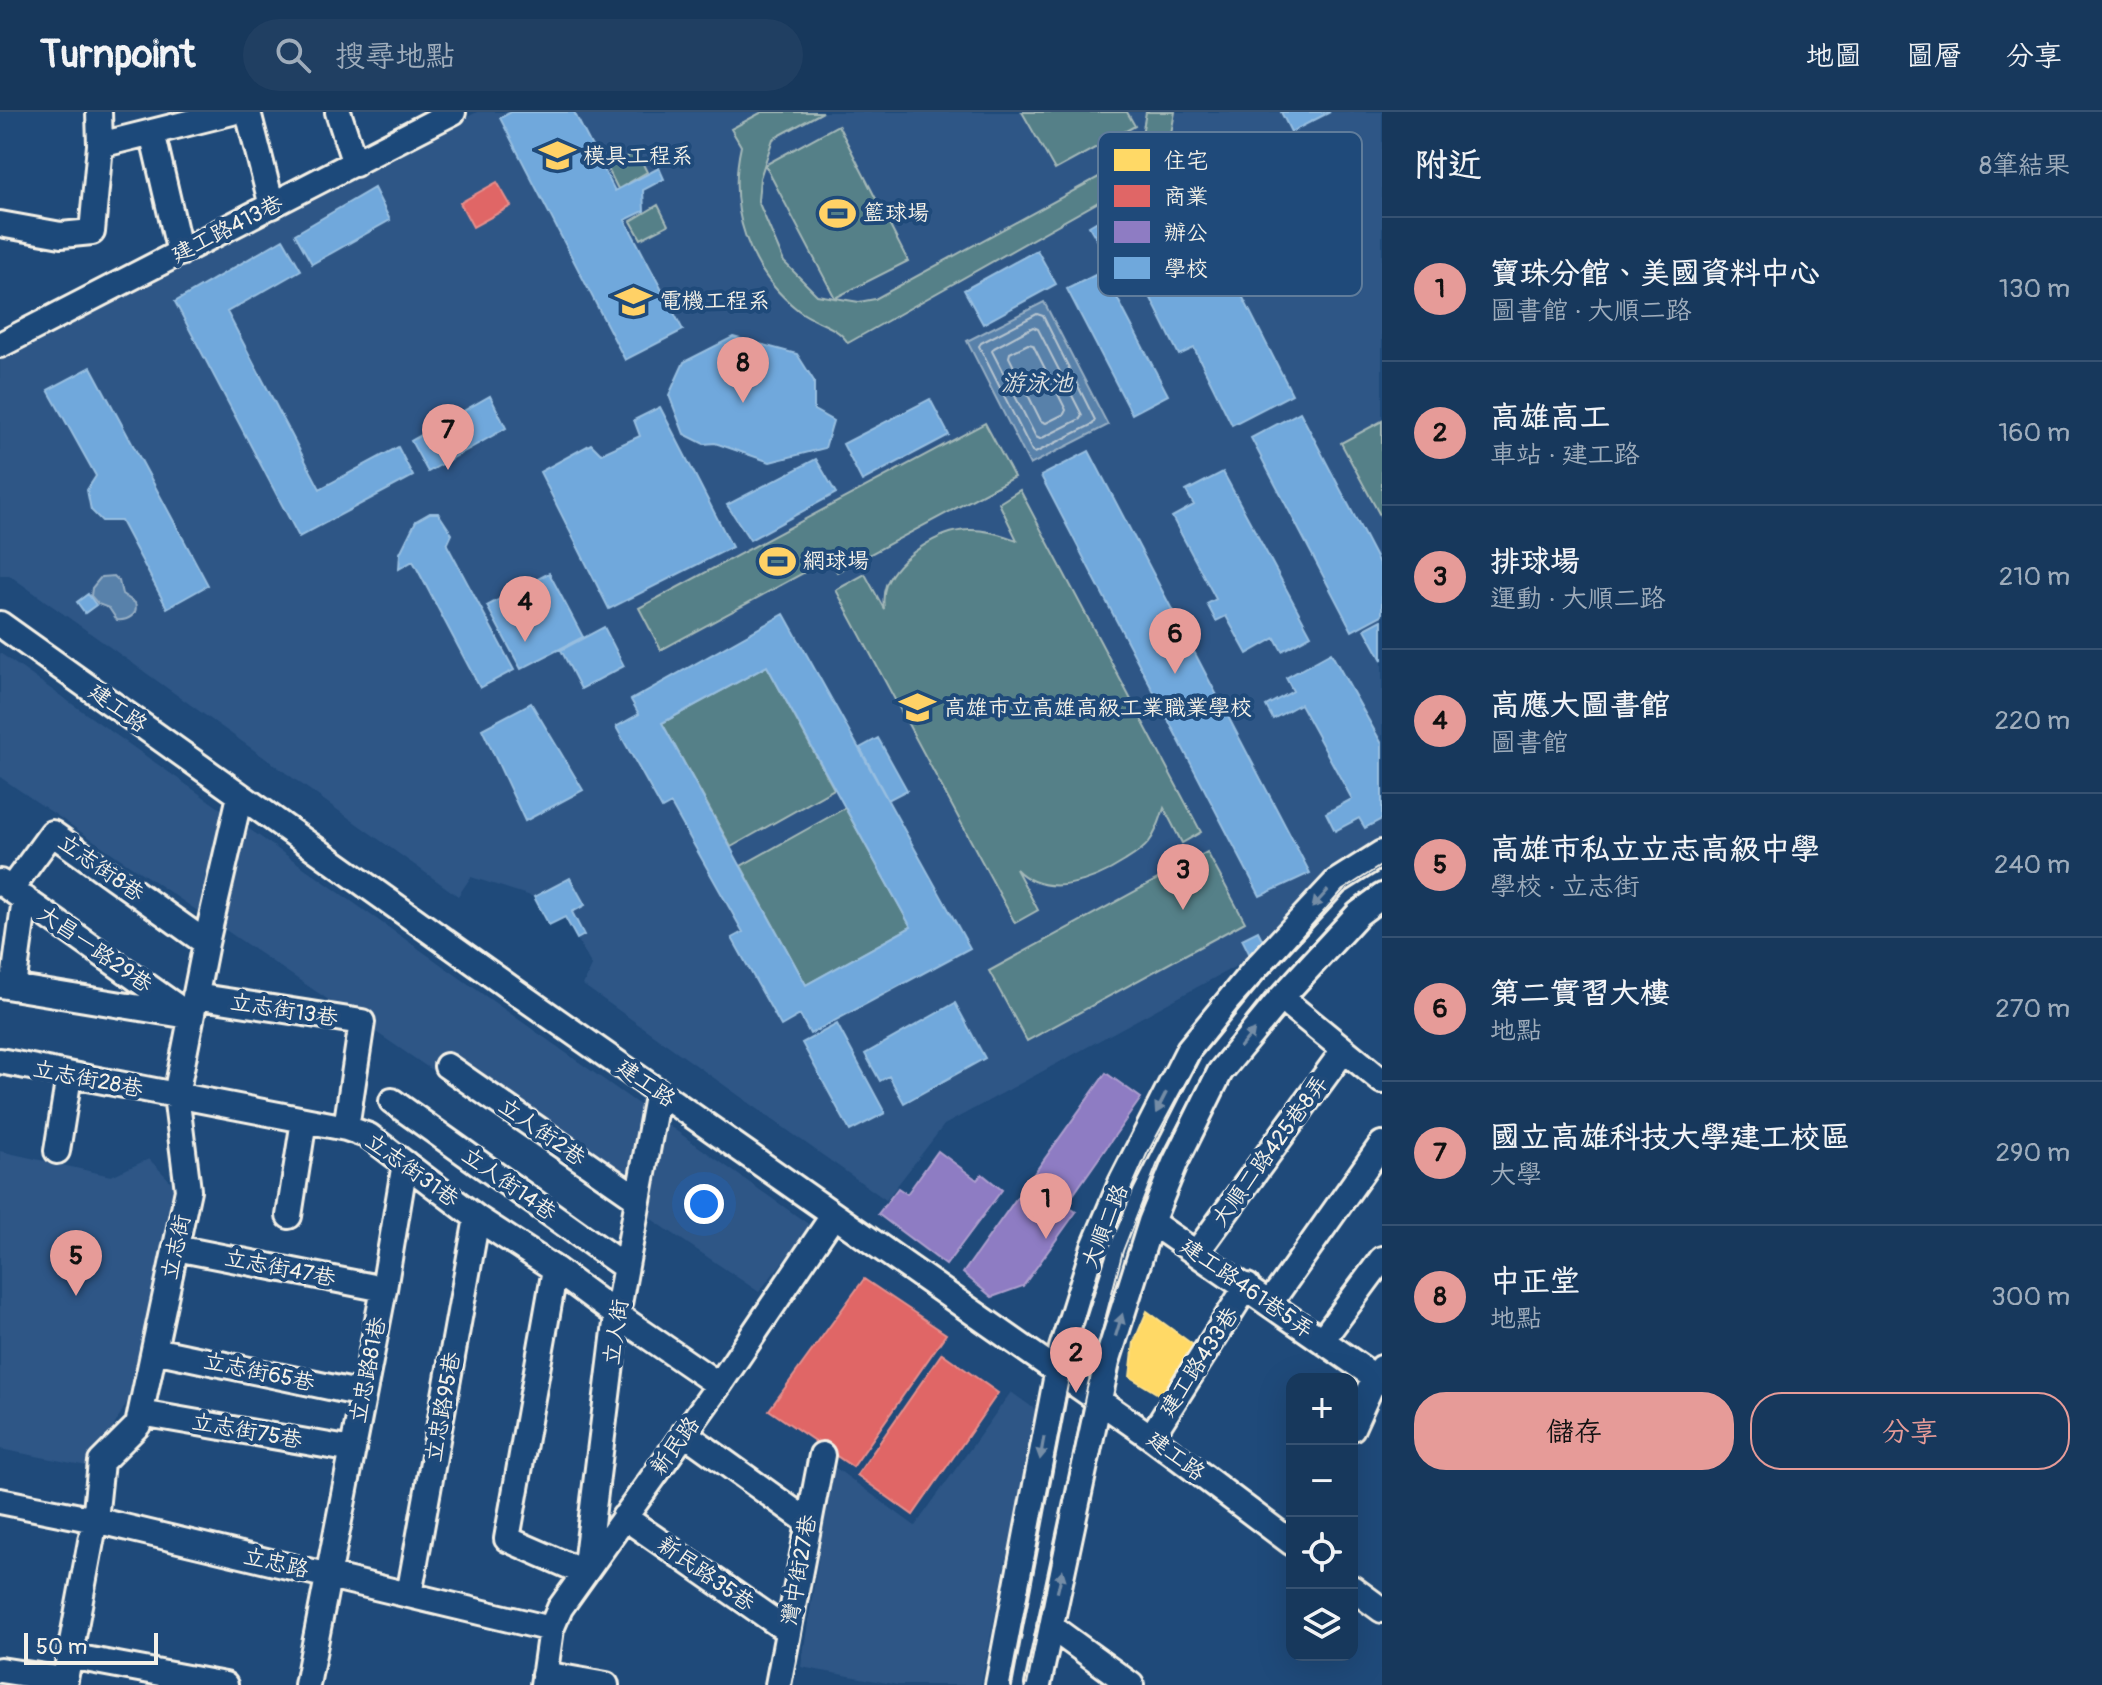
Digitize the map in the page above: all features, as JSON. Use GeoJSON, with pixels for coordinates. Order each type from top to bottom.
{"type":"FeatureCollection","features":[{"type":"Feature","properties":{"kind":"street"},"geometry":{"type":"LineString","coordinates":[[0,224],[61,235],[92,232],[100,145],[99,112]]}},
{"type":"Feature","properties":{"kind":"street"},"geometry":{"type":"LineString","coordinates":[[248,112],[272,206]]}},
{"type":"Feature","properties":{"kind":"street"},"geometry":{"type":"LineString","coordinates":[[338,112],[355,164]]}},
{"type":"Feature","properties":{"kind":"street"},"geometry":{"type":"LineString","coordinates":[[100,145],[222,113]]}},
{"type":"Feature","properties":{"kind":"street","name":"建工路413巷"},"geometry":{"type":"LineString","coordinates":[[0,345],[355,164],[443,114]]}},
{"type":"Feature","properties":{"kind":"street"},"geometry":{"type":"LineString","coordinates":[[152,132],[180,253]]}},
{"type":"Feature","properties":{"kind":"street","name":"建工路"},"geometry":{"type":"LineString","coordinates":[[0,624],[833,1216],[1151,1437],[1286,1538]]}},
{"type":"Feature","properties":{"kind":"street","name":"立志街"},"geometry":{"type":"LineString","coordinates":[[66,1673],[95,1520],[101,1462],[138,1425],[188,1190],[176,1095],[206,943],[240,796]]}},
{"type":"Feature","properties":{"kind":"street","name":"立志街8巷"},"geometry":{"type":"LineString","coordinates":[[12,890],[52,833],[206,943]]}},
{"type":"Feature","properties":{"kind":"street","name":"大順二路"},"geometry":{"type":"LineString","coordinates":[[998,1685],[1062,1348],[1094,1247],[1121,1183],[1189,1049],[1253,971],[1336,882],[1382,853]]}},
{"type":"Feature","properties":{"kind":"street"},"geometry":{"type":"LineString","coordinates":[[12,890],[6,986],[100,1002],[193,1006]]}},
{"type":"Feature","properties":{"kind":"street","name":"大昌一路29巷"},"geometry":{"type":"LineString","coordinates":[[12,890],[111,960],[193,1006]]}},
{"type":"Feature","properties":{"kind":"street","name":"大順二路"},"geometry":{"type":"LineString","coordinates":[[1038,1685],[1107,1362],[1151,1222],[1175,1163],[1220,1072],[1281,998],[1358,914],[1382,896]]}},
{"type":"Feature","properties":{"kind":"street"},"geometry":{"type":"LineString","coordinates":[[100,1002],[111,960]]}},
{"type":"Feature","properties":{"kind":"street"},"geometry":{"type":"LineString","coordinates":[[1281,998],[1382,1081]]}},
{"type":"Feature","properties":{"kind":"street","name":"立志街13巷"},"geometry":{"type":"LineString","coordinates":[[193,1006],[362,1022],[346,1128]]}},
{"type":"Feature","properties":{"kind":"street","name":"大順二路425巷8弄"},"geometry":{"type":"LineString","coordinates":[[1197,1252],[1344,1050]]}},
{"type":"Feature","properties":{"kind":"street","name":"立志街28巷"},"geometry":{"type":"LineString","coordinates":[[0,1061],[176,1095]]}},
{"type":"Feature","properties":{"kind":"street","name":"立人街2巷"},"geometry":{"type":"LineString","coordinates":[[447,1066],[637,1198]]}},
{"type":"Feature","properties":{"kind":"street"},"geometry":{"type":"LineString","coordinates":[[57,1151],[69,1076]]}},
{"type":"Feature","properties":{"kind":"street","name":"立人街"},"geometry":{"type":"LineString","coordinates":[[585,1573],[617,1315],[658,1091]]}},
{"type":"Feature","properties":{"kind":"street","name":"立志街31巷"},"geometry":{"type":"LineString","coordinates":[[176,1095],[346,1128],[369,1136],[477,1218],[719,1385]]}},
{"type":"Feature","properties":{"kind":"street","name":"立人街14巷"},"geometry":{"type":"LineString","coordinates":[[392,1101],[625,1267]]}},
{"type":"Feature","properties":{"kind":"street"},"geometry":{"type":"LineString","coordinates":[[289,1216],[304,1120]]}},
{"type":"Feature","properties":{"kind":"street","name":"建工路433巷"},"geometry":{"type":"LineString","coordinates":[[1270,1303],[1382,1144]]}},
{"type":"Feature","properties":{"kind":"street","name":"立忠路81巷"},"geometry":{"type":"LineString","coordinates":[[307,1685],[384,1289],[405,1163]]}},
{"type":"Feature","properties":{"kind":"street","name":"新民路"},"geometry":{"type":"LineString","coordinates":[[543,1679],[551,1629],[560,1608],[719,1385],[833,1216]]}},
{"type":"Feature","properties":{"kind":"street","name":"立忠路95巷"},"geometry":{"type":"LineString","coordinates":[[409,1595],[477,1218]]}},
{"type":"Feature","properties":{"kind":"street","name":"建工路461巷5弄"},"geometry":{"type":"LineString","coordinates":[[1151,1222],[1322,1340],[1380,1376]]}},
{"type":"Feature","properties":{"kind":"street","name":"立志街47巷"},"geometry":{"type":"LineString","coordinates":[[176,1248],[384,1289]]}},
{"type":"Feature","properties":{"kind":"street"},"geometry":{"type":"LineString","coordinates":[[1322,1340],[1382,1259]]}},
{"type":"Feature","properties":{"kind":"street"},"geometry":{"type":"LineString","coordinates":[[555,1269],[507,1539],[585,1573]]}},
{"type":"Feature","properties":{"kind":"street","name":"建工路433巷"},"geometry":{"type":"LineString","coordinates":[[1151,1437],[1247,1286]]}},
{"type":"Feature","properties":{"kind":"street","name":"立志街65巷"},"geometry":{"type":"LineString","coordinates":[[154,1350],[363,1394]]}},
{"type":"Feature","properties":{"kind":"street"},"geometry":{"type":"LineString","coordinates":[[1358,1415],[1380,1376]]}},
{"type":"Feature","properties":{"kind":"street","name":"立志街75巷"},"geometry":{"type":"LineString","coordinates":[[141,1413],[353,1450]]}},
{"type":"Feature","properties":{"kind":"street"},"geometry":{"type":"LineString","coordinates":[[684,1433],[807,1521]]}},
{"type":"Feature","properties":{"kind":"street","name":"灣中街27巷"},"geometry":{"type":"LineString","coordinates":[[778,1685],[822,1455]]}},
{"type":"Feature","properties":{"kind":"street","name":"立忠路"},"geometry":{"type":"LineString","coordinates":[[0,1501],[95,1520],[551,1629]]}},
{"type":"Feature","properties":{"kind":"street","name":"新民路35巷"},"geometry":{"type":"LineString","coordinates":[[624,1517],[788,1631]]}},
{"type":"Feature","properties":{"kind":"street"},"geometry":{"type":"LineString","coordinates":[[1353,1589],[1382,1610]]}},
{"type":"Feature","properties":{"kind":"street"},"geometry":{"type":"LineString","coordinates":[[1050,1626],[1131,1685]]}},
{"type":"Feature","properties":{"kind":"street"},"geometry":{"type":"LineString","coordinates":[[0,1670],[225,1685]]}},
{"type":"Feature","properties":{"kind":"street"},"geometry":{"type":"LineString","coordinates":[[543,1679],[606,1685]]}},
{"type":"Feature","properties":{"kind":"shaded area"},"geometry":{"type":"Polygon","coordinates":[[[477,112],[1382,112],[1382,839],[1329,879],[1269,948],[944,1125],[886,1200],[583,985],[592,966],[565,917],[549,925],[534,897],[471,877],[458,896],[9,575],[0,575],[0,357],[175,271],[477,112]]]}},
{"type":"Feature","properties":{"kind":"shaded area"},"geometry":{"type":"Polygon","coordinates":[[[0,653],[811,1226],[759,1292],[0,777],[0,653]]]}},
{"type":"Feature","properties":{"kind":"shaded area"},"geometry":{"type":"Polygon","coordinates":[[[0,1151],[111,1176],[149,1159],[178,1189],[127,1402],[92,1467],[0,1449],[0,1151]]]}},
{"type":"Feature","properties":{"kind":"shaded area"},"geometry":{"type":"Polygon","coordinates":[[[1011,1392],[1036,1410],[981,1685],[898,1685],[801,1667],[833,1466],[915,1526],[1011,1392]]]}},
{"type":"Feature","properties":{"kind":"green space"},"geometry":{"type":"Polygon","coordinates":[[[762,112],[823,112],[773,139],[760,178],[758,201],[784,262],[817,295],[859,302],[875,299],[1098,177],[1098,202],[848,343],[832,328],[798,310],[766,276],[754,257],[740,215],[737,192],[741,146],[731,129],[762,112]]]}},
{"type":"Feature","properties":{"kind":"green space"},"geometry":{"type":"Polygon","coordinates":[[[1022,112],[1127,112],[1135,126],[1124,132],[1098,132],[1098,146],[1055,170],[1022,112]]]}},
{"type":"Feature","properties":{"kind":"green space"},"geometry":{"type":"Polygon","coordinates":[[[1146,112],[1175,112],[1171,132],[1142,132],[1146,112]]]}},
{"type":"Feature","properties":{"kind":"green space","name":"籃球場"},"geometry":{"type":"Polygon","coordinates":[[[838,125],[908,261],[835,298],[765,165],[838,125]]]}},
{"type":"Feature","properties":{"kind":"green space"},"geometry":{"type":"Polygon","coordinates":[[[637,152],[647,172],[618,189],[607,167],[637,152]]]}},
{"type":"Feature","properties":{"kind":"green space"},"geometry":{"type":"Polygon","coordinates":[[[658,205],[668,225],[641,239],[631,221],[658,205]]]}},
{"type":"Feature","properties":{"kind":"green space"},"geometry":{"type":"Polygon","coordinates":[[[1382,421],[1382,519],[1341,443],[1382,421]]]}},
{"type":"Feature","properties":{"kind":"green space"},"geometry":{"type":"Polygon","coordinates":[[[985,423],[1014,477],[837,572],[829,559],[661,650],[639,608],[985,423]]]}},
{"type":"Feature","properties":{"kind":"green space"},"geometry":{"type":"Polygon","coordinates":[[[1020,490],[1201,832],[1182,843],[1164,808],[1147,845],[1099,875],[1070,884],[1041,884],[1016,869],[1038,910],[1015,923],[836,590],[865,574],[884,609],[884,591],[892,575],[910,556],[932,540],[974,530],[1017,540],[999,503],[1020,490]]]}},
{"type":"Feature","properties":{"kind":"green space"},"geometry":{"type":"Polygon","coordinates":[[[767,666],[834,789],[731,847],[662,723],[767,666]]]}},
{"type":"Feature","properties":{"kind":"green space"},"geometry":{"type":"Polygon","coordinates":[[[845,808],[911,927],[806,985],[741,866],[845,808]]]}},
{"type":"Feature","properties":{"kind":"green space"},"geometry":{"type":"Polygon","coordinates":[[[1207,852],[1245,922],[1027,1041],[989,971],[1207,852]]]}},
{"type":"Feature","properties":{"kind":"water","name":"游泳池"},"geometry":{"type":"Polygon","coordinates":[[[1044,302],[1108,425],[1030,465],[967,341],[1044,302]]]}},
{"type":"Feature","properties":{"kind":"water"},"geometry":{"type":"Polygon","coordinates":[[[114,576],[119,581],[122,594],[135,603],[134,614],[125,619],[117,620],[109,608],[98,604],[91,596],[92,588],[101,577],[114,576]]]}},
{"type":"Feature","properties":{"kind":"building: 住宅"},"geometry":{"type":"Polygon","coordinates":[[[1147,1311],[1196,1347],[1163,1397],[1130,1377],[1134,1342],[1147,1311]]]}},
{"type":"Feature","properties":{"kind":"building: 商業"},"geometry":{"type":"Polygon","coordinates":[[[497,182],[511,206],[473,227],[460,203],[497,182]]]}},
{"type":"Feature","properties":{"kind":"building: 商業"},"geometry":{"type":"Polygon","coordinates":[[[864,1279],[946,1334],[853,1467],[769,1410],[864,1279]]]}},
{"type":"Feature","properties":{"kind":"building: 商業"},"geometry":{"type":"Polygon","coordinates":[[[942,1353],[998,1393],[913,1515],[857,1475],[942,1353]]]}},
{"type":"Feature","properties":{"kind":"building: 辦公"},"geometry":{"type":"Polygon","coordinates":[[[1106,1073],[1141,1098],[1066,1205],[1076,1212],[1023,1286],[992,1297],[963,1273],[1106,1073]]]}},
{"type":"Feature","properties":{"kind":"building: 辦公"},"geometry":{"type":"Polygon","coordinates":[[[938,1151],[977,1180],[982,1174],[1002,1190],[946,1265],[878,1214],[898,1188],[907,1194],[938,1151]]]}},
{"type":"Feature","properties":{"kind":"building: 學校"},"geometry":{"type":"Polygon","coordinates":[[[511,112],[574,112],[615,191],[659,168],[664,179],[643,190],[644,211],[625,220],[683,330],[625,360],[500,118],[511,112]]]}},
{"type":"Feature","properties":{"kind":"building: 學校"},"geometry":{"type":"Polygon","coordinates":[[[1281,112],[1330,112],[1291,132],[1281,112]]]}},
{"type":"Feature","properties":{"kind":"building: 學校"},"geometry":{"type":"Polygon","coordinates":[[[374,188],[390,220],[312,264],[295,234],[374,188]]]}},
{"type":"Feature","properties":{"kind":"building: 學校"},"geometry":{"type":"Polygon","coordinates":[[[1098,221],[1098,241],[1089,226],[1098,221]]]}},
{"type":"Feature","properties":{"kind":"building: 學校"},"geometry":{"type":"Polygon","coordinates":[[[283,239],[301,270],[227,312],[320,489],[398,447],[413,476],[299,537],[175,302],[283,239]]]}},
{"type":"Feature","properties":{"kind":"building: 學校"},"geometry":{"type":"Polygon","coordinates":[[[1037,250],[1056,284],[983,324],[964,290],[1037,250]]]}},
{"type":"Feature","properties":{"kind":"building: 學校"},"geometry":{"type":"Polygon","coordinates":[[[1098,274],[1098,296],[1116,296],[1168,395],[1132,414],[1067,289],[1098,274]]]}},
{"type":"Feature","properties":{"kind":"building: 學校"},"geometry":{"type":"Polygon","coordinates":[[[1150,296],[1242,296],[1292,394],[1232,425],[1194,348],[1179,355],[1150,296]]]}},
{"type":"Feature","properties":{"kind":"building: 學校"},"geometry":{"type":"Polygon","coordinates":[[[733,337],[797,354],[814,381],[814,410],[833,421],[825,448],[770,462],[715,443],[704,444],[684,434],[669,395],[684,362],[733,337]]]}},
{"type":"Feature","properties":{"kind":"building: 學校"},"geometry":{"type":"Polygon","coordinates":[[[91,367],[208,585],[167,608],[121,521],[102,521],[91,510],[87,490],[96,476],[48,390],[91,367]]]}},
{"type":"Feature","properties":{"kind":"building: 學校"},"geometry":{"type":"Polygon","coordinates":[[[490,396],[506,428],[428,472],[411,441],[490,396]]]}},
{"type":"Feature","properties":{"kind":"building: 學校"},"geometry":{"type":"Polygon","coordinates":[[[930,399],[949,435],[862,481],[843,444],[930,399]]]}},
{"type":"Feature","properties":{"kind":"building: 學校"},"geometry":{"type":"Polygon","coordinates":[[[660,407],[732,547],[609,609],[540,472],[591,444],[601,454],[640,436],[634,420],[660,407]]]}},
{"type":"Feature","properties":{"kind":"building: 學校"},"geometry":{"type":"Polygon","coordinates":[[[1300,412],[1382,569],[1382,615],[1352,631],[1251,438],[1300,412]]]}},
{"type":"Feature","properties":{"kind":"building: 學校"},"geometry":{"type":"Polygon","coordinates":[[[1089,451],[1310,873],[1260,896],[1041,476],[1089,451]]]}},
{"type":"Feature","properties":{"kind":"building: 學校"},"geometry":{"type":"Polygon","coordinates":[[[816,459],[836,493],[750,540],[727,505],[816,459]]]}},
{"type":"Feature","properties":{"kind":"building: 學校"},"geometry":{"type":"Polygon","coordinates":[[[1223,472],[1311,635],[1282,651],[1275,638],[1247,654],[1226,616],[1216,621],[1207,604],[1216,599],[1172,517],[1194,505],[1186,491],[1223,472]]]}},
{"type":"Feature","properties":{"kind":"building: 學校"},"geometry":{"type":"Polygon","coordinates":[[[430,513],[438,513],[452,534],[447,545],[514,670],[480,688],[413,561],[399,569],[400,553],[416,521],[430,513]]]}},
{"type":"Feature","properties":{"kind":"building: 學校"},"geometry":{"type":"Polygon","coordinates":[[[549,573],[583,637],[521,669],[487,606],[549,573]]]}},
{"type":"Feature","properties":{"kind":"building: 學校"},"geometry":{"type":"Polygon","coordinates":[[[88,594],[96,605],[85,613],[77,602],[88,594]]]}},
{"type":"Feature","properties":{"kind":"building: 學校"},"geometry":{"type":"Polygon","coordinates":[[[784,614],[970,948],[810,1034],[800,1015],[781,1026],[732,938],[743,932],[671,804],[662,809],[616,727],[639,714],[631,700],[784,614]],[[767,666],[662,723],[806,985],[911,927],[767,666]]]}},
{"type":"Feature","properties":{"kind":"building: 學校"},"geometry":{"type":"Polygon","coordinates":[[[1382,620],[1382,660],[1365,629],[1382,620]]]}},
{"type":"Feature","properties":{"kind":"building: 學校"},"geometry":{"type":"Polygon","coordinates":[[[604,627],[624,666],[581,689],[561,650],[604,627]]]}},
{"type":"Feature","properties":{"kind":"building: 學校"},"geometry":{"type":"Polygon","coordinates":[[[1331,653],[1382,744],[1382,819],[1365,828],[1359,818],[1335,831],[1326,813],[1352,799],[1300,704],[1273,719],[1266,706],[1293,691],[1286,678],[1331,653]]]}},
{"type":"Feature","properties":{"kind":"building: 學校"},"geometry":{"type":"Polygon","coordinates":[[[531,703],[583,790],[525,821],[482,729],[531,703]]]}},
{"type":"Feature","properties":{"kind":"building: 學校"},"geometry":{"type":"Polygon","coordinates":[[[878,738],[907,790],[888,800],[860,748],[878,738]]]}},
{"type":"Feature","properties":{"kind":"building: 學校"},"geometry":{"type":"Polygon","coordinates":[[[570,878],[585,905],[572,912],[584,935],[577,939],[565,917],[549,925],[534,897],[570,878]]]}},
{"type":"Feature","properties":{"kind":"building: 學校"},"geometry":{"type":"Polygon","coordinates":[[[1258,931],[1266,947],[1250,955],[1242,939],[1258,931]]]}},
{"type":"Feature","properties":{"kind":"building: 學校"},"geometry":{"type":"Polygon","coordinates":[[[955,1003],[985,1058],[904,1103],[889,1076],[880,1081],[865,1054],[955,1003]]]}},
{"type":"Feature","properties":{"kind":"building: 學校"},"geometry":{"type":"Polygon","coordinates":[[[837,1024],[885,1113],[850,1131],[802,1043],[837,1024]]]}},
{"type":"Feature","properties":{"kind":"tram line"},"geometry":{"type":"LineString","coordinates":[[1010,1685],[1074,1353],[1105,1248],[1147,1154],[1200,1056],[1237,1009],[1343,890],[1382,865]]}},
{"type":"Feature","properties":{"kind":"tram line"},"geometry":{"type":"LineString","coordinates":[[1297,959],[1352,901],[1382,881]]}},
{"type":"Feature","properties":{"kind":"tram line"},"geometry":{"type":"LineString","coordinates":[[1027,1685],[1086,1392],[1123,1251],[1157,1165],[1210,1063],[1267,991]]}},
{"type":"Feature","properties":{"kind":"place","name":"模具工程系"},"geometry":{"type":"Point","coordinates":[557,156]}},
{"type":"Feature","properties":{"kind":"place","name":"籃球場"},"geometry":{"type":"Point","coordinates":[837,213]}},
{"type":"Feature","properties":{"kind":"place","name":"電機工程系"},"geometry":{"type":"Point","coordinates":[634,301]}},
{"type":"Feature","properties":{"kind":"place","name":"中正堂"},"geometry":{"type":"Point","coordinates":[743,403]}},
{"type":"Feature","properties":{"kind":"place","name":"國立高雄科技大學建工校區"},"geometry":{"type":"Point","coordinates":[448,470]}},
{"type":"Feature","properties":{"kind":"place","name":"網球場"},"geometry":{"type":"Point","coordinates":[777,561]}},
{"type":"Feature","properties":{"kind":"place","name":"高應大圖書館"},"geometry":{"type":"Point","coordinates":[525,642]}},
{"type":"Feature","properties":{"kind":"place","name":"第二實習大樓"},"geometry":{"type":"Point","coordinates":[1175,674]}},
{"type":"Feature","properties":{"kind":"place","name":"高雄市立高雄高級工業職業學校"},"geometry":{"type":"Point","coordinates":[918,708]}},
{"type":"Feature","properties":{"kind":"place","name":"排球場"},"geometry":{"type":"Point","coordinates":[1183,910]}},
{"type":"Feature","properties":{"kind":"place","name":"寶珠分館、美國資料中心"},"geometry":{"type":"Point","coordinates":[1046,1239]}},
{"type":"Feature","properties":{"kind":"place","name":"高雄市私立立志高級中學"},"geometry":{"type":"Point","coordinates":[76,1296]}},
{"type":"Feature","properties":{"kind":"place","name":"高雄高工"},"geometry":{"type":"Point","coordinates":[1076,1393]}}]}
